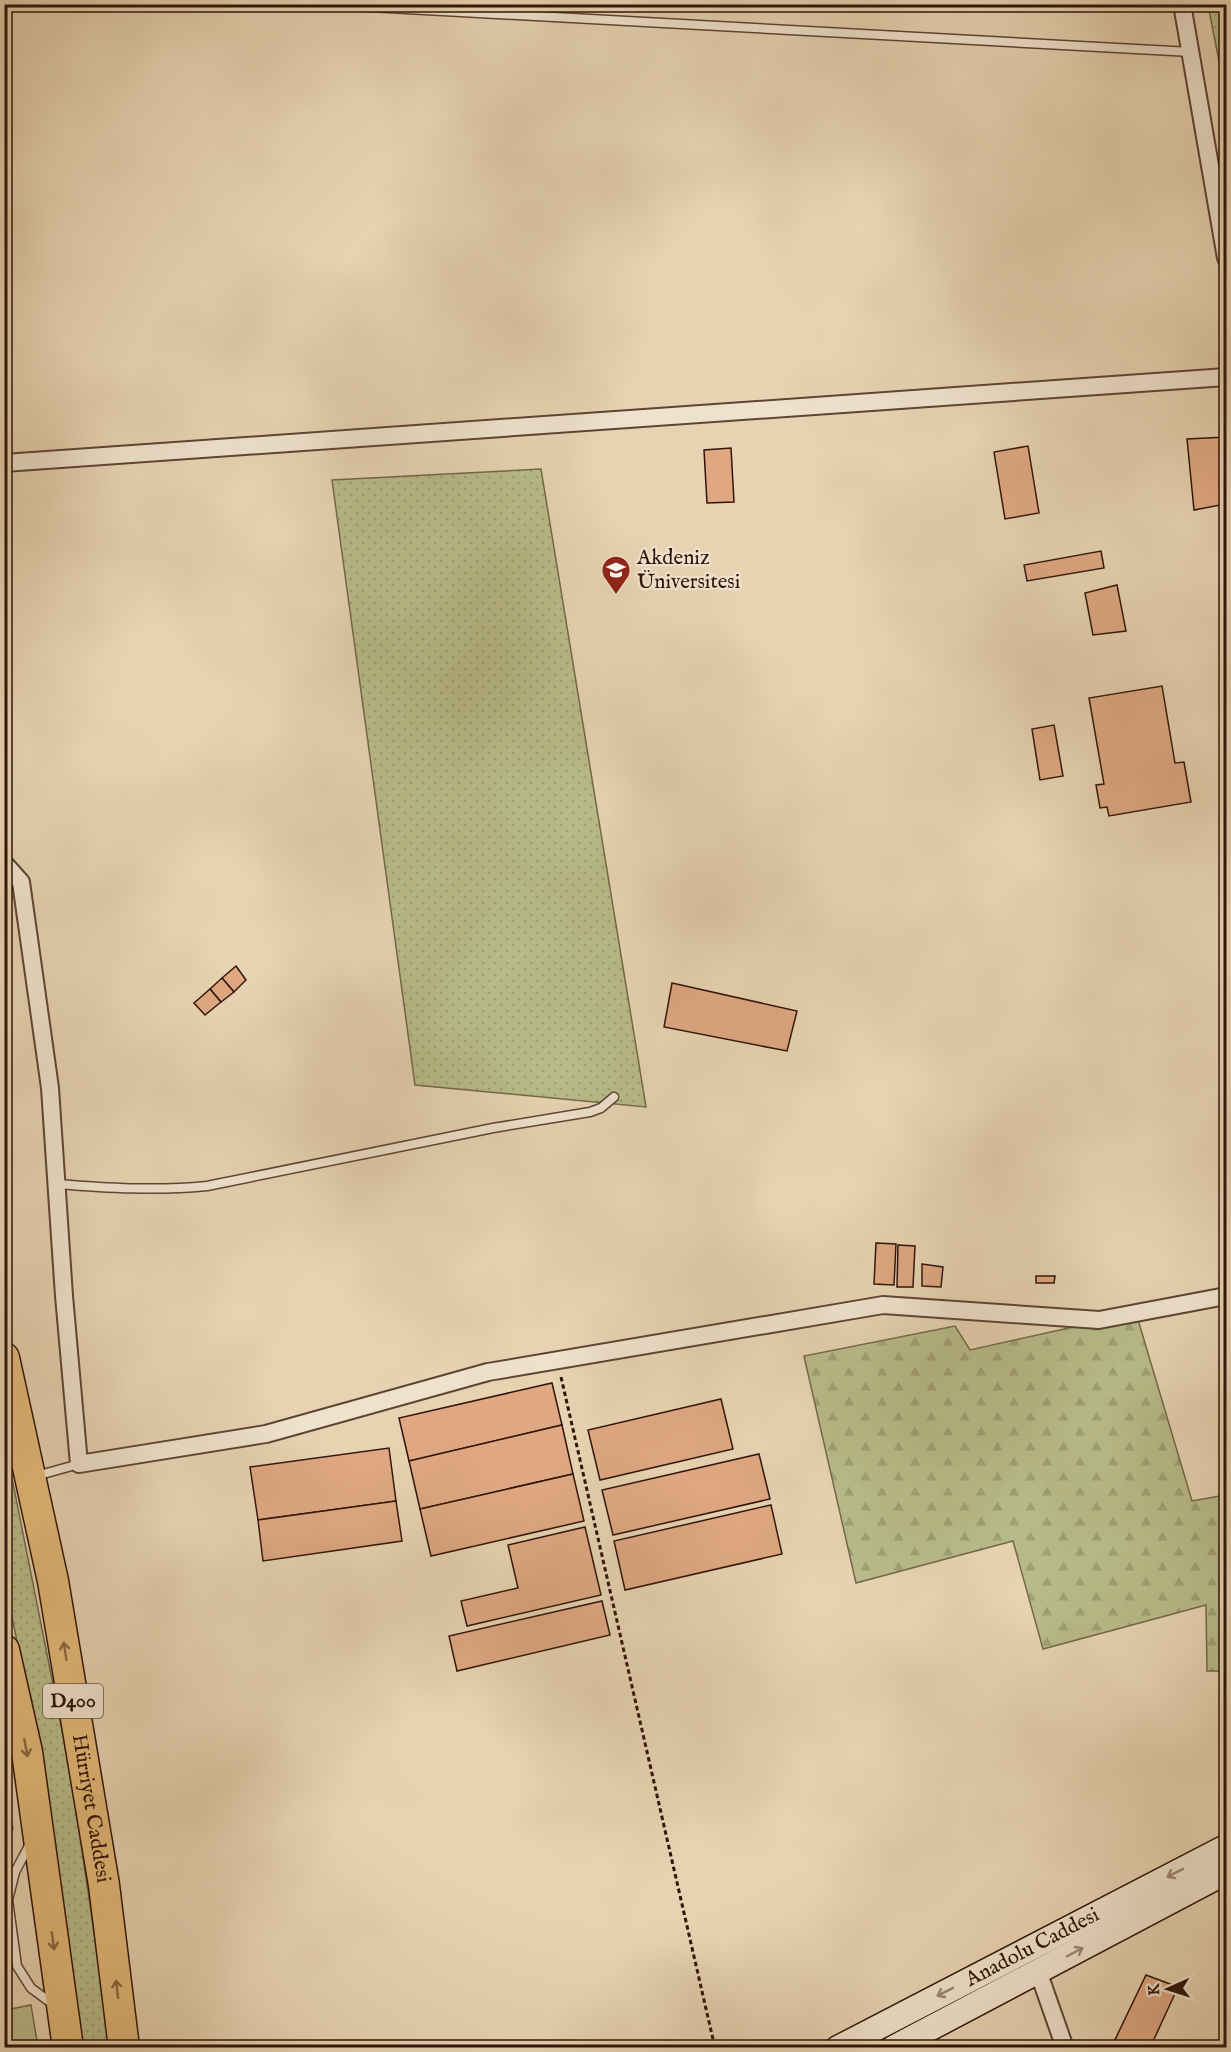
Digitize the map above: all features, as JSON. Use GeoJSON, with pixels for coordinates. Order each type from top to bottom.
{"type":"FeatureCollection","features":[{"type":"Feature","properties":{"kind":"highway","name":"Hürriyet Caddesi"},"geometry":{"type":"LineString","coordinates":[[4,1358],[32,1477],[53,1581],[104,1885],[124,2048]]}},
{"type":"Feature","properties":{"kind":"highway"},"geometry":{"type":"LineString","coordinates":[[4,1650],[27,1752],[68,2048]]}},
{"type":"Feature","properties":{"kind":"main road","name":"Anadolu Caddesi"},"geometry":{"type":"LineString","coordinates":[[838,2048],[1227,1847]]}},
{"type":"Feature","properties":{"kind":"main road","name":"Anadolu Caddesi"},"geometry":{"type":"LineString","coordinates":[[893,2048],[1227,1872]]}},
{"type":"Feature","properties":{"kind":"street"},"geometry":{"type":"LineString","coordinates":[[1182,4],[1227,258]]}},
{"type":"Feature","properties":{"kind":"street"},"geometry":{"type":"LineString","coordinates":[[4,463],[1227,377]]}},
{"type":"Feature","properties":{"kind":"street"},"geometry":{"type":"LineString","coordinates":[[4,863],[21,882],[50,1088],[79,1464],[266,1434],[488,1372],[883,1305],[1100,1320],[1227,1296]]}},
{"type":"Feature","properties":{"kind":"street"},"geometry":{"type":"LineString","coordinates":[[1038,1971],[1065,2048]]}},
{"type":"Feature","properties":{"kind":"lane"},"geometry":{"type":"LineString","coordinates":[[316,4],[1191,52]]}},
{"type":"Feature","properties":{"kind":"lane"},"geometry":{"type":"LineString","coordinates":[[57,1184],[140,1190],[207,1186],[493,1128],[590,1112],[601,1108],[614,1097]]}},
{"type":"Feature","properties":{"kind":"lane"},"geometry":{"type":"LineString","coordinates":[[32,1477],[79,1464]]}},
{"type":"Feature","properties":{"kind":"lane"},"geometry":{"type":"LineString","coordinates":[[38,1831],[15,1872],[8,1900],[9,1911],[17,1966],[31,1988],[63,2012]]}},
{"type":"Feature","properties":{"kind":"path"},"geometry":{"type":"LineString","coordinates":[[558,1360],[715,2048]]}},
{"type":"Feature","properties":{"kind":"green space"},"geometry":{"type":"Polygon","coordinates":[[[1208,5],[1226,5],[1226,97],[1208,5]]]}},
{"type":"Feature","properties":{"kind":"green space"},"geometry":{"type":"Polygon","coordinates":[[[541,469],[646,1107],[415,1085],[332,480],[541,469]]]}},
{"type":"Feature","properties":{"kind":"green space"},"geometry":{"type":"Polygon","coordinates":[[[1136,1313],[1192,1501],[1226,1495],[1226,1671],[1207,1671],[1206,1605],[1043,1649],[1013,1541],[856,1583],[804,1356],[955,1326],[970,1350],[1136,1313]]]}},
{"type":"Feature","properties":{"kind":"green space"},"geometry":{"type":"Polygon","coordinates":[[[4,1438],[70,1770],[111,2047],[80,2047],[31,1710],[5,1583],[4,1438]]]}},
{"type":"Feature","properties":{"kind":"green space"},"geometry":{"type":"Polygon","coordinates":[[[5,1782],[13,1829],[4,1841],[5,1782]]]}},
{"type":"Feature","properties":{"kind":"green space"},"geometry":{"type":"Polygon","coordinates":[[[31,2005],[38,2047],[5,2047],[5,2010],[31,2005]]]}},
{"type":"Feature","properties":{"kind":"building"},"geometry":{"type":"Polygon","coordinates":[[[1226,437],[1226,504],[1194,510],[1187,439],[1226,437]]]}},
{"type":"Feature","properties":{"kind":"building"},"geometry":{"type":"Polygon","coordinates":[[[1028,446],[1039,513],[1005,519],[994,452],[1028,446]]]}},
{"type":"Feature","properties":{"kind":"building"},"geometry":{"type":"Polygon","coordinates":[[[731,448],[734,502],[707,503],[704,450],[731,448]]]}},
{"type":"Feature","properties":{"kind":"building"},"geometry":{"type":"Polygon","coordinates":[[[1101,551],[1104,568],[1027,581],[1024,565],[1101,551]]]}},
{"type":"Feature","properties":{"kind":"building"},"geometry":{"type":"Polygon","coordinates":[[[1117,585],[1126,631],[1093,635],[1085,593],[1117,585]]]}},
{"type":"Feature","properties":{"kind":"building"},"geometry":{"type":"Polygon","coordinates":[[[1162,686],[1175,763],[1184,762],[1191,802],[1109,816],[1107,807],[1100,808],[1096,785],[1104,784],[1089,698],[1162,686]]]}},
{"type":"Feature","properties":{"kind":"building"},"geometry":{"type":"Polygon","coordinates":[[[1054,725],[1063,776],[1040,780],[1032,729],[1054,725]]]}},
{"type":"Feature","properties":{"kind":"building"},"geometry":{"type":"Polygon","coordinates":[[[236,966],[246,980],[234,992],[222,978],[236,966]]]}},
{"type":"Feature","properties":{"kind":"building"},"geometry":{"type":"Polygon","coordinates":[[[222,978],[234,992],[221,1002],[210,989],[222,978]]]}},
{"type":"Feature","properties":{"kind":"building"},"geometry":{"type":"Polygon","coordinates":[[[672,983],[797,1011],[787,1051],[664,1027],[672,983]]]}},
{"type":"Feature","properties":{"kind":"building"},"geometry":{"type":"Polygon","coordinates":[[[210,989],[221,1002],[205,1015],[194,1003],[210,989]]]}},
{"type":"Feature","properties":{"kind":"building"},"geometry":{"type":"Polygon","coordinates":[[[876,1243],[896,1244],[894,1285],[874,1284],[876,1243]]]}},
{"type":"Feature","properties":{"kind":"building"},"geometry":{"type":"Polygon","coordinates":[[[898,1245],[915,1246],[913,1287],[897,1287],[898,1245]]]}},
{"type":"Feature","properties":{"kind":"building"},"geometry":{"type":"Polygon","coordinates":[[[922,1264],[943,1267],[941,1287],[922,1286],[922,1264]]]}},
{"type":"Feature","properties":{"kind":"building"},"geometry":{"type":"Polygon","coordinates":[[[1036,1276],[1055,1276],[1054,1283],[1036,1283],[1036,1276]]]}},
{"type":"Feature","properties":{"kind":"building"},"geometry":{"type":"Polygon","coordinates":[[[552,1383],[562,1425],[409,1461],[399,1418],[552,1383]]]}},
{"type":"Feature","properties":{"kind":"building"},"geometry":{"type":"Polygon","coordinates":[[[721,1399],[733,1449],[600,1480],[588,1430],[721,1399]]]}},
{"type":"Feature","properties":{"kind":"building"},"geometry":{"type":"Polygon","coordinates":[[[562,1425],[573,1474],[420,1509],[409,1461],[562,1425]]]}},
{"type":"Feature","properties":{"kind":"building"},"geometry":{"type":"Polygon","coordinates":[[[389,1448],[396,1501],[258,1520],[250,1467],[389,1448]]]}},
{"type":"Feature","properties":{"kind":"building"},"geometry":{"type":"Polygon","coordinates":[[[759,1454],[770,1499],[613,1535],[602,1490],[759,1454]]]}},
{"type":"Feature","properties":{"kind":"building"},"geometry":{"type":"Polygon","coordinates":[[[573,1474],[584,1521],[431,1556],[420,1509],[573,1474]]]}},
{"type":"Feature","properties":{"kind":"building"},"geometry":{"type":"Polygon","coordinates":[[[396,1501],[402,1541],[263,1561],[258,1520],[396,1501]]]}},
{"type":"Feature","properties":{"kind":"building"},"geometry":{"type":"Polygon","coordinates":[[[771,1505],[782,1554],[625,1590],[614,1541],[771,1505]]]}},
{"type":"Feature","properties":{"kind":"building"},"geometry":{"type":"Polygon","coordinates":[[[585,1527],[601,1595],[467,1626],[461,1601],[518,1588],[508,1545],[585,1527]]]}},
{"type":"Feature","properties":{"kind":"building"},"geometry":{"type":"Polygon","coordinates":[[[602,1601],[610,1635],[457,1671],[449,1636],[602,1601]]]}},
{"type":"Feature","properties":{"kind":"building"},"geometry":{"type":"Polygon","coordinates":[[[1146,1975],[1178,1987],[1150,2048],[1111,2048],[1146,1975]]]}},
{"type":"Feature","properties":{"kind":"place","name":"Akdeniz Üniversitesi"},"geometry":{"type":"Point","coordinates":[616,596]}}]}
